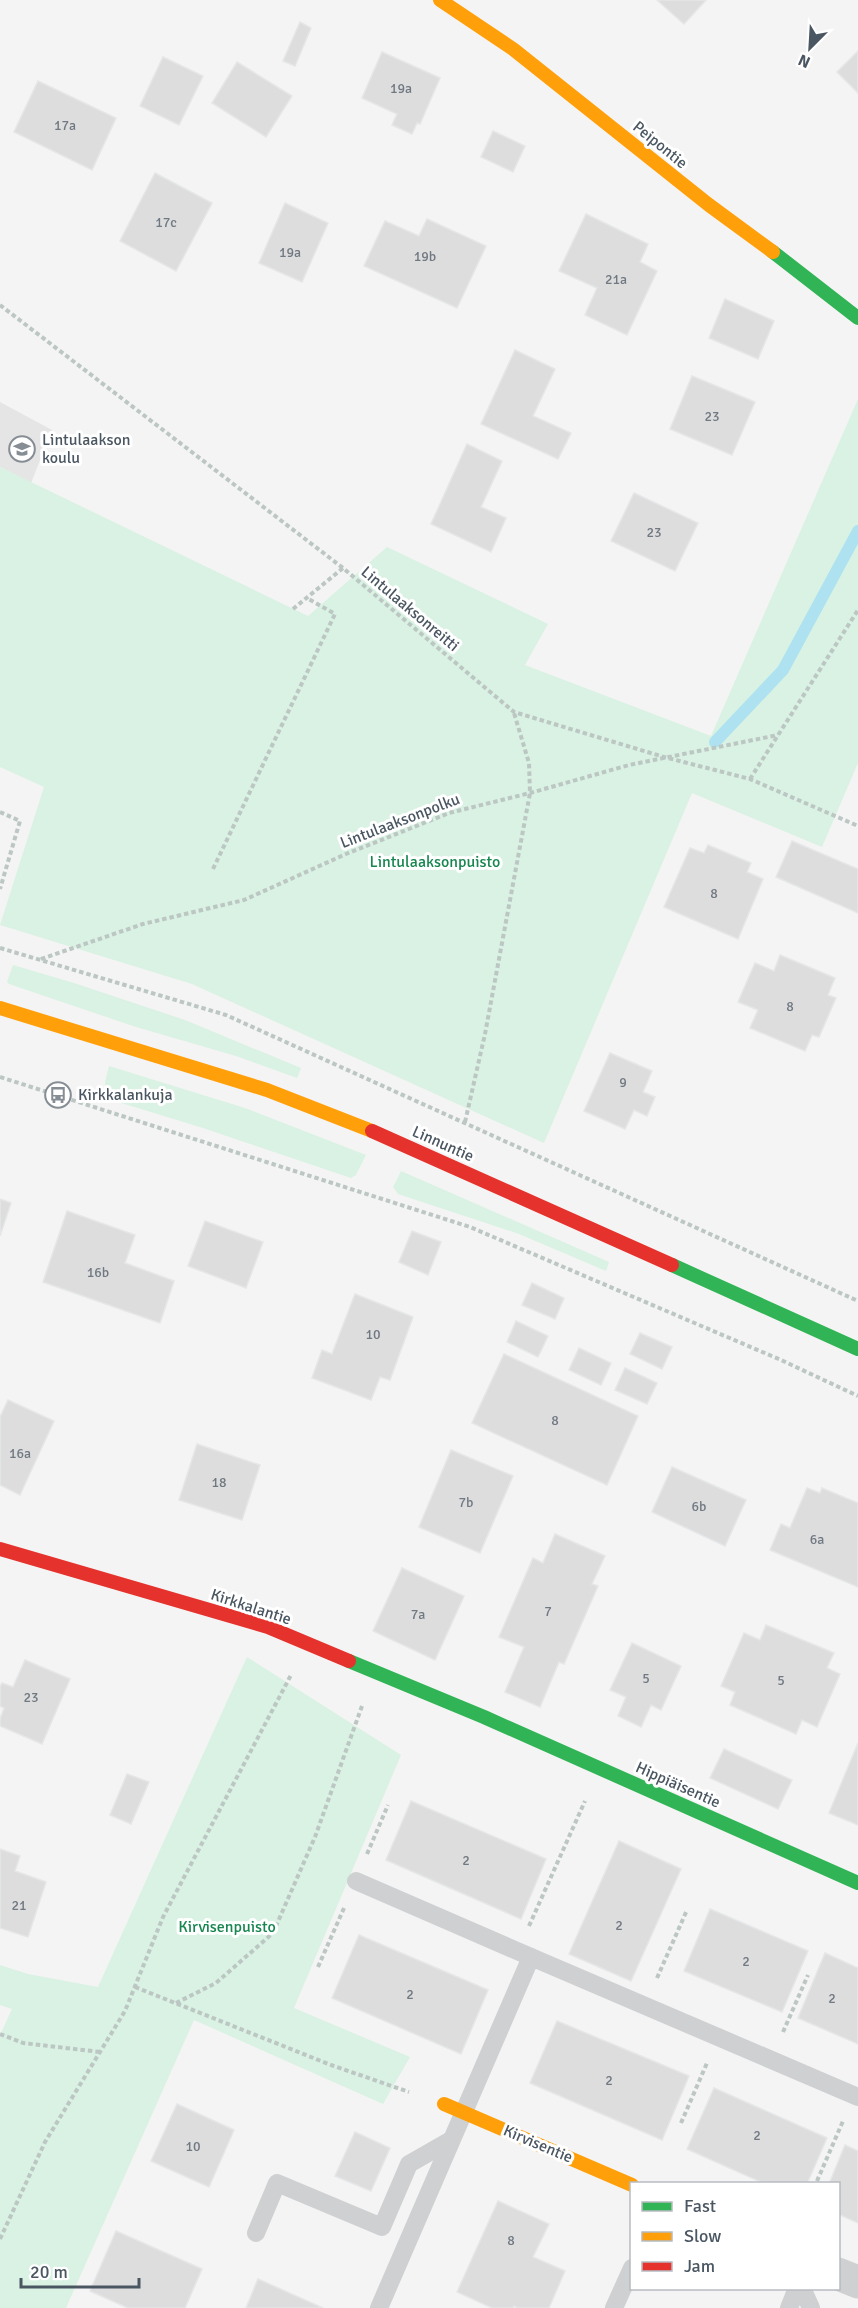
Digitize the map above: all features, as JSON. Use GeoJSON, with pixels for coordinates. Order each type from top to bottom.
{"type":"FeatureCollection","features":[{"type":"Feature","properties":{"kind":"street","name":"Peipontie"},"geometry":{"type":"LineString","coordinates":[[440,0],[513,49],[709,206],[858,318]]}},
{"type":"Feature","properties":{"kind":"street","name":"Linnuntie"},"geometry":{"type":"LineString","coordinates":[[0,1008],[267,1090],[388,1137],[858,1349]]}},
{"type":"Feature","properties":{"kind":"street","name":"Kirkkalantie"},"geometry":{"type":"LineString","coordinates":[[0,1549],[268,1627],[484,1717]]}},
{"type":"Feature","properties":{"kind":"street","name":"Hippiäisentie"},"geometry":{"type":"LineString","coordinates":[[484,1717],[858,1883]]}},
{"type":"Feature","properties":{"kind":"street","name":"Kirvisentie"},"geometry":{"type":"LineString","coordinates":[[444,2104],[630,2184]]}},
{"type":"Feature","properties":{"kind":"street"},"geometry":{"type":"LineString","coordinates":[[840,2275],[858,2283]]}},
{"type":"Feature","properties":{"kind":"lane"},"geometry":{"type":"LineString","coordinates":[[356,1881],[856,2097]]}},
{"type":"Feature","properties":{"kind":"lane"},"geometry":{"type":"LineString","coordinates":[[379,2308],[464,2112],[524,1954]]}},
{"type":"Feature","properties":{"kind":"lane"},"geometry":{"type":"LineString","coordinates":[[256,2233],[277,2182],[382,2227],[409,2164],[451,2140]]}},
{"type":"Feature","properties":{"kind":"lane"},"geometry":{"type":"LineString","coordinates":[[614,2308],[630,2272]]}},
{"type":"Feature","properties":{"kind":"lane"},"geometry":{"type":"LineString","coordinates":[[789,2308],[798,2290]]}},
{"type":"Feature","properties":{"kind":"lane"},"geometry":{"type":"LineString","coordinates":[[800,2290],[811,2308]]}},
{"type":"Feature","properties":{"kind":"path","name":"Lintulaaksonreitti"},"geometry":{"type":"LineString","coordinates":[[0,305],[344,568],[514,712],[664,757],[750,779],[858,826]]}},
{"type":"Feature","properties":{"kind":"path"},"geometry":{"type":"LineString","coordinates":[[293,609],[344,568]]}},
{"type":"Feature","properties":{"kind":"path"},"geometry":{"type":"LineString","coordinates":[[213,869],[335,614],[307,598]]}},
{"type":"Feature","properties":{"kind":"path"},"geometry":{"type":"LineString","coordinates":[[750,779],[858,610]]}},
{"type":"Feature","properties":{"kind":"path"},"geometry":{"type":"LineString","coordinates":[[465,1122],[485,1034],[530,793],[529,763],[514,712]]}},
{"type":"Feature","properties":{"kind":"path","name":"Lintulaaksonpolku"},"geometry":{"type":"LineString","coordinates":[[40,959],[143,924],[244,900],[346,854],[449,813],[629,765],[778,735]]}},
{"type":"Feature","properties":{"kind":"path"},"geometry":{"type":"LineString","coordinates":[[0,812],[21,822],[0,889]]}},
{"type":"Feature","properties":{"kind":"path"},"geometry":{"type":"LineString","coordinates":[[0,948],[226,1015],[858,1301]]}},
{"type":"Feature","properties":{"kind":"path"},"geometry":{"type":"LineString","coordinates":[[0,1077],[470,1227],[781,1360],[858,1396]]}},
{"type":"Feature","properties":{"kind":"path"},"geometry":{"type":"LineString","coordinates":[[0,2238],[45,2142],[126,2011],[163,1917],[308,1644]]}},
{"type":"Feature","properties":{"kind":"path"},"geometry":{"type":"LineString","coordinates":[[176,2003],[216,1983],[273,1933],[333,1789],[375,1671]]}},
{"type":"Feature","properties":{"kind":"path"},"geometry":{"type":"LineString","coordinates":[[524,1954],[599,1768]]}},
{"type":"Feature","properties":{"kind":"path"},"geometry":{"type":"LineString","coordinates":[[318,1967],[388,1805]]}},
{"type":"Feature","properties":{"kind":"path"},"geometry":{"type":"LineString","coordinates":[[645,2006],[687,1910]]}},
{"type":"Feature","properties":{"kind":"path"},"geometry":{"type":"LineString","coordinates":[[771,2059],[808,1975]]}},
{"type":"Feature","properties":{"kind":"path"},"geometry":{"type":"LineString","coordinates":[[135,1987],[331,2065],[444,2104]]}},
{"type":"Feature","properties":{"kind":"path"},"geometry":{"type":"LineString","coordinates":[[0,2034],[23,2043],[100,2052]]}},
{"type":"Feature","properties":{"kind":"path"},"geometry":{"type":"LineString","coordinates":[[681,2123],[718,2037]]}},
{"type":"Feature","properties":{"kind":"path"},"geometry":{"type":"LineString","coordinates":[[817,2181],[856,2097]]}},
{"type":"Feature","properties":{"kind":"shaded area","name":"Lintulaakson koulu"},"geometry":{"type":"Polygon","coordinates":[[[0,402],[52,430],[31,483],[0,467],[0,402]]]}},
{"type":"Feature","properties":{"kind":"green space","name":"Lintulaaksonpuisto"},"geometry":{"type":"Polygon","coordinates":[[[858,399],[858,763],[822,847],[692,793],[544,1143],[192,984],[0,925],[44,787],[0,767],[0,467],[308,616],[387,547],[548,624],[525,665],[711,736],[858,399]]]}},
{"type":"Feature","properties":{"kind":"green space"},"geometry":{"type":"Polygon","coordinates":[[[13,965],[185,1020],[301,1068],[297,1078],[236,1056],[136,1027],[9,984],[7,982],[13,965]]]}},
{"type":"Feature","properties":{"kind":"green space"},"geometry":{"type":"Polygon","coordinates":[[[109,1066],[245,1108],[366,1155],[356,1175],[351,1178],[105,1098],[105,1082],[109,1066]]]}},
{"type":"Feature","properties":{"kind":"green space"},"geometry":{"type":"Polygon","coordinates":[[[401,1171],[609,1262],[606,1271],[519,1234],[398,1194],[393,1187],[401,1171]]]}},
{"type":"Feature","properties":{"kind":"green space","name":"Kirvisenpuisto"},"geometry":{"type":"Polygon","coordinates":[[[247,1657],[401,1755],[294,2008],[410,2057],[383,2104],[194,2020],[66,2308],[0,2308],[0,2035],[12,2009],[0,2005],[0,1965],[28,1974],[98,1987],[247,1657]]]}},
{"type":"Feature","properties":{"kind":"building"},"geometry":{"type":"Polygon","coordinates":[[[657,0],[706,0],[684,24],[657,0]]]}},
{"type":"Feature","properties":{"kind":"building"},"geometry":{"type":"Polygon","coordinates":[[[300,22],[311,28],[295,66],[283,61],[300,22]]]}},
{"type":"Feature","properties":{"kind":"building"},"geometry":{"type":"Polygon","coordinates":[[[858,51],[858,93],[837,72],[858,51]]]}},
{"type":"Feature","properties":{"kind":"building"},"geometry":{"type":"Polygon","coordinates":[[[382,52],[440,78],[420,124],[417,123],[412,134],[392,125],[397,114],[362,98],[382,52]]]}},
{"type":"Feature","properties":{"kind":"building"},"geometry":{"type":"Polygon","coordinates":[[[163,57],[203,76],[179,125],[140,106],[163,57]]]}},
{"type":"Feature","properties":{"kind":"building"},"geometry":{"type":"Polygon","coordinates":[[[237,62],[292,96],[266,137],[212,103],[237,62]]]}},
{"type":"Feature","properties":{"kind":"building"},"geometry":{"type":"Polygon","coordinates":[[[38,81],[116,118],[92,170],[14,132],[38,81]]]}},
{"type":"Feature","properties":{"kind":"building"},"geometry":{"type":"Polygon","coordinates":[[[493,131],[525,146],[513,172],[481,157],[493,131]]]}},
{"type":"Feature","properties":{"kind":"building"},"geometry":{"type":"Polygon","coordinates":[[[155,173],[212,203],[176,271],[120,241],[155,173]]]}},
{"type":"Feature","properties":{"kind":"building"},"geometry":{"type":"Polygon","coordinates":[[[285,203],[328,223],[302,282],[259,263],[285,203]]]}},
{"type":"Feature","properties":{"kind":"building"},"geometry":{"type":"Polygon","coordinates":[[[586,214],[648,244],[640,262],[657,271],[627,335],[585,315],[597,288],[559,271],[586,214]]]}},
{"type":"Feature","properties":{"kind":"building"},"geometry":{"type":"Polygon","coordinates":[[[427,219],[486,246],[457,308],[364,266],[385,221],[419,236],[427,219]]]}},
{"type":"Feature","properties":{"kind":"building"},"geometry":{"type":"Polygon","coordinates":[[[725,299],[774,321],[758,359],[709,338],[725,299]]]}},
{"type":"Feature","properties":{"kind":"building"},"geometry":{"type":"Polygon","coordinates":[[[515,350],[555,369],[533,416],[571,433],[558,459],[481,424],[515,350]]]}},
{"type":"Feature","properties":{"kind":"building"},"geometry":{"type":"Polygon","coordinates":[[[692,376],[755,402],[732,455],[670,429],[692,376]]]}},
{"type":"Feature","properties":{"kind":"building"},"geometry":{"type":"Polygon","coordinates":[[[467,444],[502,461],[481,507],[506,518],[491,552],[431,524],[467,444]]]}},
{"type":"Feature","properties":{"kind":"building"},"geometry":{"type":"Polygon","coordinates":[[[634,493],[698,523],[675,571],[611,541],[634,493]]]}},
{"type":"Feature","properties":{"kind":"building"},"geometry":{"type":"Polygon","coordinates":[[[792,841],[858,869],[858,913],[776,877],[792,841]]]}},
{"type":"Feature","properties":{"kind":"building"},"geometry":{"type":"Polygon","coordinates":[[[708,845],[751,863],[747,872],[763,879],[738,939],[664,907],[690,848],[704,853],[708,845]]]}},
{"type":"Feature","properties":{"kind":"building"},"geometry":{"type":"Polygon","coordinates":[[[780,955],[835,978],[828,995],[836,998],[819,1037],[812,1035],[805,1051],[750,1028],[758,1010],[738,1002],[755,963],[774,971],[780,955]]]}},
{"type":"Feature","properties":{"kind":"building"},"geometry":{"type":"Polygon","coordinates":[[[610,1053],[652,1071],[643,1092],[655,1097],[647,1116],[634,1110],[625,1129],[584,1111],[610,1053]]]}},
{"type":"Feature","properties":{"kind":"building"},"geometry":{"type":"Polygon","coordinates":[[[0,1199],[11,1203],[0,1236],[0,1199]]]}},
{"type":"Feature","properties":{"kind":"building"},"geometry":{"type":"Polygon","coordinates":[[[67,1211],[135,1235],[125,1263],[174,1281],[160,1323],[43,1282],[67,1211]]]}},
{"type":"Feature","properties":{"kind":"building"},"geometry":{"type":"Polygon","coordinates":[[[205,1221],[263,1242],[246,1288],[188,1266],[205,1221]]]}},
{"type":"Feature","properties":{"kind":"building"},"geometry":{"type":"Polygon","coordinates":[[[412,1231],[441,1242],[428,1275],[399,1262],[412,1231]]]}},
{"type":"Feature","properties":{"kind":"building"},"geometry":{"type":"Polygon","coordinates":[[[532,1283],[564,1298],[555,1319],[522,1305],[532,1283]]]}},
{"type":"Feature","properties":{"kind":"building"},"geometry":{"type":"Polygon","coordinates":[[[355,1294],[413,1317],[390,1380],[380,1377],[371,1400],[312,1378],[322,1350],[332,1354],[355,1294]]]}},
{"type":"Feature","properties":{"kind":"building"},"geometry":{"type":"Polygon","coordinates":[[[516,1321],[548,1336],[538,1357],[507,1342],[516,1321]]]}},
{"type":"Feature","properties":{"kind":"building"},"geometry":{"type":"Polygon","coordinates":[[[640,1333],[672,1347],[662,1369],[630,1354],[640,1333]]]}},
{"type":"Feature","properties":{"kind":"building"},"geometry":{"type":"Polygon","coordinates":[[[579,1348],[611,1363],[601,1385],[569,1370],[579,1348]]]}},
{"type":"Feature","properties":{"kind":"building"},"geometry":{"type":"Polygon","coordinates":[[[504,1354],[638,1416],[607,1485],[472,1423],[504,1354]]]}},
{"type":"Feature","properties":{"kind":"building"},"geometry":{"type":"Polygon","coordinates":[[[625,1368],[657,1383],[647,1404],[615,1390],[625,1368]]]}},
{"type":"Feature","properties":{"kind":"building"},"geometry":{"type":"Polygon","coordinates":[[[8,1400],[54,1421],[20,1495],[0,1485],[0,1417],[8,1400]]]}},
{"type":"Feature","properties":{"kind":"building"},"geometry":{"type":"Polygon","coordinates":[[[197,1444],[260,1465],[242,1520],[179,1500],[197,1444]]]}},
{"type":"Feature","properties":{"kind":"building"},"geometry":{"type":"Polygon","coordinates":[[[451,1450],[513,1476],[480,1553],[419,1527],[451,1450]]]}},
{"type":"Feature","properties":{"kind":"building"},"geometry":{"type":"Polygon","coordinates":[[[672,1467],[746,1500],[725,1546],[652,1512],[672,1467]]]}},
{"type":"Feature","properties":{"kind":"building"},"geometry":{"type":"Polygon","coordinates":[[[807,1488],[820,1493],[822,1488],[858,1503],[858,1587],[770,1550],[781,1524],[790,1528],[807,1488]]]}},
{"type":"Feature","properties":{"kind":"building"},"geometry":{"type":"Polygon","coordinates":[[[555,1534],[605,1556],[592,1584],[598,1586],[564,1664],[559,1662],[540,1707],[505,1692],[524,1647],[499,1637],[533,1558],[543,1563],[555,1534]]]}},
{"type":"Feature","properties":{"kind":"building"},"geometry":{"type":"Polygon","coordinates":[[[402,1568],[464,1596],[435,1660],[373,1631],[402,1568]]]}},
{"type":"Feature","properties":{"kind":"building"},"geometry":{"type":"Polygon","coordinates":[[[766,1625],[834,1653],[827,1668],[840,1674],[817,1727],[802,1720],[796,1734],[730,1705],[735,1692],[721,1686],[744,1633],[760,1640],[766,1625]]]}},
{"type":"Feature","properties":{"kind":"building"},"geometry":{"type":"Polygon","coordinates":[[[632,1643],[681,1666],[661,1710],[651,1705],[641,1727],[618,1716],[626,1697],[610,1690],[632,1643]]]}},
{"type":"Feature","properties":{"kind":"building"},"geometry":{"type":"Polygon","coordinates":[[[25,1660],[70,1679],[42,1744],[0,1726],[4,1708],[0,1706],[0,1687],[2,1683],[13,1687],[25,1660]]]}},
{"type":"Feature","properties":{"kind":"building"},"geometry":{"type":"Polygon","coordinates":[[[858,1743],[858,1825],[829,1813],[858,1743]]]}},
{"type":"Feature","properties":{"kind":"building"},"geometry":{"type":"Polygon","coordinates":[[[724,1749],[792,1780],[778,1809],[710,1778],[724,1749]]]}},
{"type":"Feature","properties":{"kind":"building"},"geometry":{"type":"Polygon","coordinates":[[[127,1774],[149,1782],[131,1824],[110,1815],[127,1774]]]}},
{"type":"Feature","properties":{"kind":"building"},"geometry":{"type":"Polygon","coordinates":[[[411,1801],[546,1859],[521,1919],[386,1860],[411,1801]]]}},
{"type":"Feature","properties":{"kind":"building"},"geometry":{"type":"Polygon","coordinates":[[[619,1841],[681,1869],[631,1981],[569,1954],[619,1841]]]}},
{"type":"Feature","properties":{"kind":"building"},"geometry":{"type":"Polygon","coordinates":[[[0,1849],[20,1856],[15,1871],[46,1882],[28,1937],[0,1928],[0,1849]]]}},
{"type":"Feature","properties":{"kind":"building"},"geometry":{"type":"Polygon","coordinates":[[[710,1909],[808,1951],[782,2012],[684,1971],[710,1909]]]}},
{"type":"Feature","properties":{"kind":"building"},"geometry":{"type":"Polygon","coordinates":[[[359,1935],[488,1990],[461,2054],[332,1998],[359,1935]]]}},
{"type":"Feature","properties":{"kind":"building"},"geometry":{"type":"Polygon","coordinates":[[[825,1953],[858,1968],[858,2044],[798,2018],[825,1953]]]}},
{"type":"Feature","properties":{"kind":"building"},"geometry":{"type":"Polygon","coordinates":[[[557,2021],[689,2076],[662,2140],[530,2083],[557,2021]]]}},
{"type":"Feature","properties":{"kind":"building"},"geometry":{"type":"Polygon","coordinates":[[[714,2088],[827,2138],[808,2182],[761,2182],[687,2149],[714,2088]]]}},
{"type":"Feature","properties":{"kind":"building"},"geometry":{"type":"Polygon","coordinates":[[[177,2104],[234,2130],[209,2187],[151,2161],[177,2104]]]}},
{"type":"Feature","properties":{"kind":"building"},"geometry":{"type":"Polygon","coordinates":[[[355,2132],[390,2148],[371,2191],[335,2176],[355,2132]]]}},
{"type":"Feature","properties":{"kind":"building"},"geometry":{"type":"Polygon","coordinates":[[[845,2145],[858,2151],[858,2223],[840,2215],[840,2182],[830,2182],[845,2145]]]}},
{"type":"Feature","properties":{"kind":"building"},"geometry":{"type":"Polygon","coordinates":[[[498,2201],[549,2224],[533,2257],[565,2271],[549,2308],[514,2306],[513,2308],[492,2308],[457,2292],[498,2201]]]}},
{"type":"Feature","properties":{"kind":"building"},"geometry":{"type":"Polygon","coordinates":[[[116,2231],[202,2269],[185,2308],[128,2308],[90,2291],[116,2231]]]}},
{"type":"Feature","properties":{"kind":"building"},"geometry":{"type":"Polygon","coordinates":[[[258,2279],[323,2308],[246,2308],[258,2279]]]}},
{"type":"Feature","properties":{"kind":"waterway"},"geometry":{"type":"LineString","coordinates":[[715,742],[783,670],[858,531]]}},
{"type":"Feature","properties":{"kind":"traffic: fast"},"geometry":{"type":"LineString","coordinates":[[773,252],[858,318]]}},
{"type":"Feature","properties":{"kind":"traffic: fast"},"geometry":{"type":"LineString","coordinates":[[672,1265],[858,1349]]}},
{"type":"Feature","properties":{"kind":"traffic: fast"},"geometry":{"type":"LineString","coordinates":[[349,1661],[484,1717],[858,1883]]}},
{"type":"Feature","properties":{"kind":"traffic: slow"},"geometry":{"type":"LineString","coordinates":[[440,0],[513,49],[709,205],[773,252]]}},
{"type":"Feature","properties":{"kind":"traffic: slow"},"geometry":{"type":"LineString","coordinates":[[0,1008],[267,1090],[372,1131]]}},
{"type":"Feature","properties":{"kind":"traffic: slow"},"geometry":{"type":"LineString","coordinates":[[444,2104],[630,2184]]}},
{"type":"Feature","properties":{"kind":"traffic: jam"},"geometry":{"type":"LineString","coordinates":[[372,1131],[672,1265]]}},
{"type":"Feature","properties":{"kind":"traffic: jam"},"geometry":{"type":"LineString","coordinates":[[0,1549],[268,1627],[349,1661]]}},
{"type":"Feature","properties":{"kind":"place","name":"Lintulaakson koulu"},"geometry":{"type":"Point","coordinates":[22,449]}},
{"type":"Feature","properties":{"kind":"place","name":"Kirkkalankuja"},"geometry":{"type":"Point","coordinates":[58,1095]}}]}
